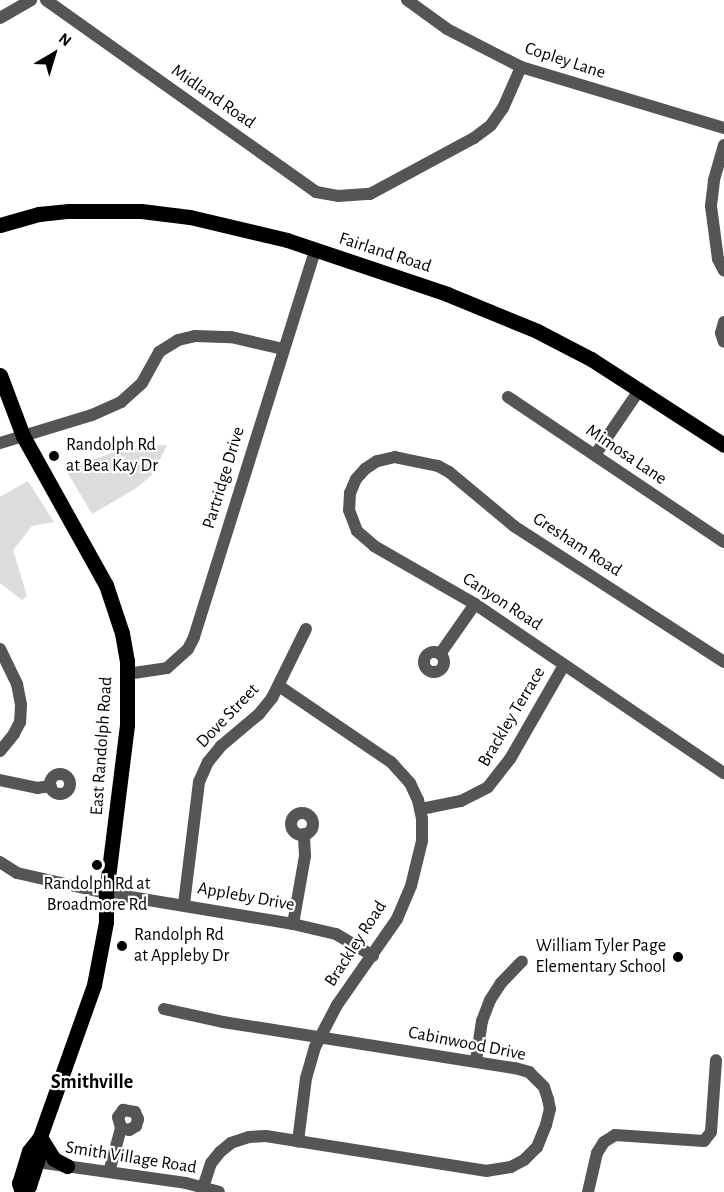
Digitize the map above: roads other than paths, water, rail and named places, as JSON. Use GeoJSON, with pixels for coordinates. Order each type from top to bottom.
{"type":"FeatureCollection","features":[{"type":"Feature","properties":{"kind":"main road","name":"Fairland Road"},"geometry":{"type":"LineString","coordinates":[[0,225],[39,214],[69,211],[141,211],[235,226],[315,250],[447,294],[537,331],[640,389],[724,445]]}},
{"type":"Feature","properties":{"kind":"main road","name":"East Randolph Road"},"geometry":{"type":"LineString","coordinates":[[0,375],[23,436],[106,585],[122,633],[128,674],[127,725],[105,893],[106,922],[94,985],[40,1137],[37,1162],[29,1186],[22,1192],[19,1183],[29,1151],[40,1137]]}},
{"type":"Feature","properties":{"kind":"main road"},"geometry":{"type":"LineString","coordinates":[[40,1137],[54,1159],[67,1166]]}},
{"type":"Feature","properties":{"kind":"street"},"geometry":{"type":"LineString","coordinates":[[0,18],[31,0]]}},
{"type":"Feature","properties":{"kind":"street","name":"Midland Road"},"geometry":{"type":"LineString","coordinates":[[46,0],[316,192],[338,196],[370,194],[474,138],[491,125],[513,89],[520,67]]}},
{"type":"Feature","properties":{"kind":"street","name":"Copley Lane"},"geometry":{"type":"LineString","coordinates":[[407,0],[447,29],[520,67],[724,128]]}},
{"type":"Feature","properties":{"kind":"street"},"geometry":{"type":"LineString","coordinates":[[724,145],[714,181],[711,206],[718,255],[724,271]]}},
{"type":"Feature","properties":{"kind":"street","name":"Partridge Drive"},"geometry":{"type":"LineString","coordinates":[[128,674],[167,668],[188,649],[194,637],[315,250]]}},
{"type":"Feature","properties":{"kind":"street"},"geometry":{"type":"LineString","coordinates":[[724,322],[721,333],[724,342]]}},
{"type":"Feature","properties":{"kind":"street"},"geometry":{"type":"LineString","coordinates":[[0,442],[92,415],[121,402],[142,383],[159,352],[178,340],[195,336],[231,337],[283,349]]}},
{"type":"Feature","properties":{"kind":"street"},"geometry":{"type":"LineString","coordinates":[[595,455],[640,389]]}},
{"type":"Feature","properties":{"kind":"street","name":"Mimosa Lane"},"geometry":{"type":"LineString","coordinates":[[508,397],[724,542]]}},
{"type":"Feature","properties":{"kind":"street","name":"Canyon Road"},"geometry":{"type":"LineString","coordinates":[[411,459],[395,457],[377,461],[356,479],[350,493],[349,510],[357,531],[374,546],[475,604],[724,773]]}},
{"type":"Feature","properties":{"kind":"street","name":"Gresham Road"},"geometry":{"type":"LineString","coordinates":[[411,459],[449,472],[514,526],[724,662]]}},
{"type":"Feature","properties":{"kind":"street"},"geometry":{"type":"LineString","coordinates":[[440,654],[475,604]]}},
{"type":"Feature","properties":{"kind":"street","name":"Dove Street"},"geometry":{"type":"LineString","coordinates":[[184,904],[199,782],[208,762],[221,746],[259,714],[279,686],[306,629]]}},
{"type":"Feature","properties":{"kind":"street"},"geometry":{"type":"LineString","coordinates":[[0,649],[17,684],[21,705],[17,728],[0,751]]}},
{"type":"Feature","properties":{"kind":"street","name":"Brackley Terrace"},"geometry":{"type":"LineString","coordinates":[[421,809],[461,801],[488,787],[510,759],[564,665]]}},
{"type":"Feature","properties":{"kind":"street","name":"Brackley Road"},"geometry":{"type":"LineString","coordinates":[[279,686],[391,762],[410,783],[421,809],[422,841],[411,886],[397,919],[338,1005],[320,1037],[306,1078],[298,1141]]}},
{"type":"Feature","properties":{"kind":"street"},"geometry":{"type":"LineString","coordinates":[[0,780],[37,788],[51,786]]}},
{"type":"Feature","properties":{"kind":"street"},"geometry":{"type":"LineString","coordinates":[[293,924],[305,856],[304,834]]}},
{"type":"Feature","properties":{"kind":"street","name":"Appleby Drive"},"geometry":{"type":"LineString","coordinates":[[0,862],[17,873],[105,893],[184,904],[336,934],[373,956]]}},
{"type":"Feature","properties":{"kind":"street"},"geometry":{"type":"LineString","coordinates":[[476,1061],[482,1021],[490,1000],[501,983],[522,961]]}},
{"type":"Feature","properties":{"kind":"street","name":"Cabinwood Drive"},"geometry":{"type":"LineString","coordinates":[[164,1009],[320,1037],[476,1061],[529,1072],[544,1087],[550,1109],[537,1147],[524,1160],[511,1167],[487,1171],[298,1141],[249,1137],[231,1143],[211,1163],[203,1188]]}},
{"type":"Feature","properties":{"kind":"street"},"geometry":{"type":"LineString","coordinates":[[588,1192],[597,1153],[604,1142],[615,1135],[660,1140],[704,1141],[711,1132],[716,1060]]}},
{"type":"Feature","properties":{"kind":"street"},"geometry":{"type":"LineString","coordinates":[[109,1172],[121,1128]]}},
{"type":"Feature","properties":{"kind":"street","name":"Smith Village Road"},"geometry":{"type":"LineString","coordinates":[[37,1162],[109,1172],[219,1192]]}},
{"type":"Feature","properties":{"kind":"place","name":"Randolph Rd at Bea Kay Dr"},"geometry":{"type":"Point","coordinates":[54,456]}},
{"type":"Feature","properties":{"kind":"place","name":"Randolph Rd at Broadmore Rd"},"geometry":{"type":"Point","coordinates":[97,865]}},
{"type":"Feature","properties":{"kind":"place","name":"Randolph Rd at Appleby Dr"},"geometry":{"type":"Point","coordinates":[122,946]}},
{"type":"Feature","properties":{"kind":"place","name":"William Tyler Page Elementary School"},"geometry":{"type":"Point","coordinates":[678,957]}},
{"type":"Feature","properties":{"kind":"district","name":"Smithville"},"geometry":{"type":"Point","coordinates":[92,1082]}}]}
